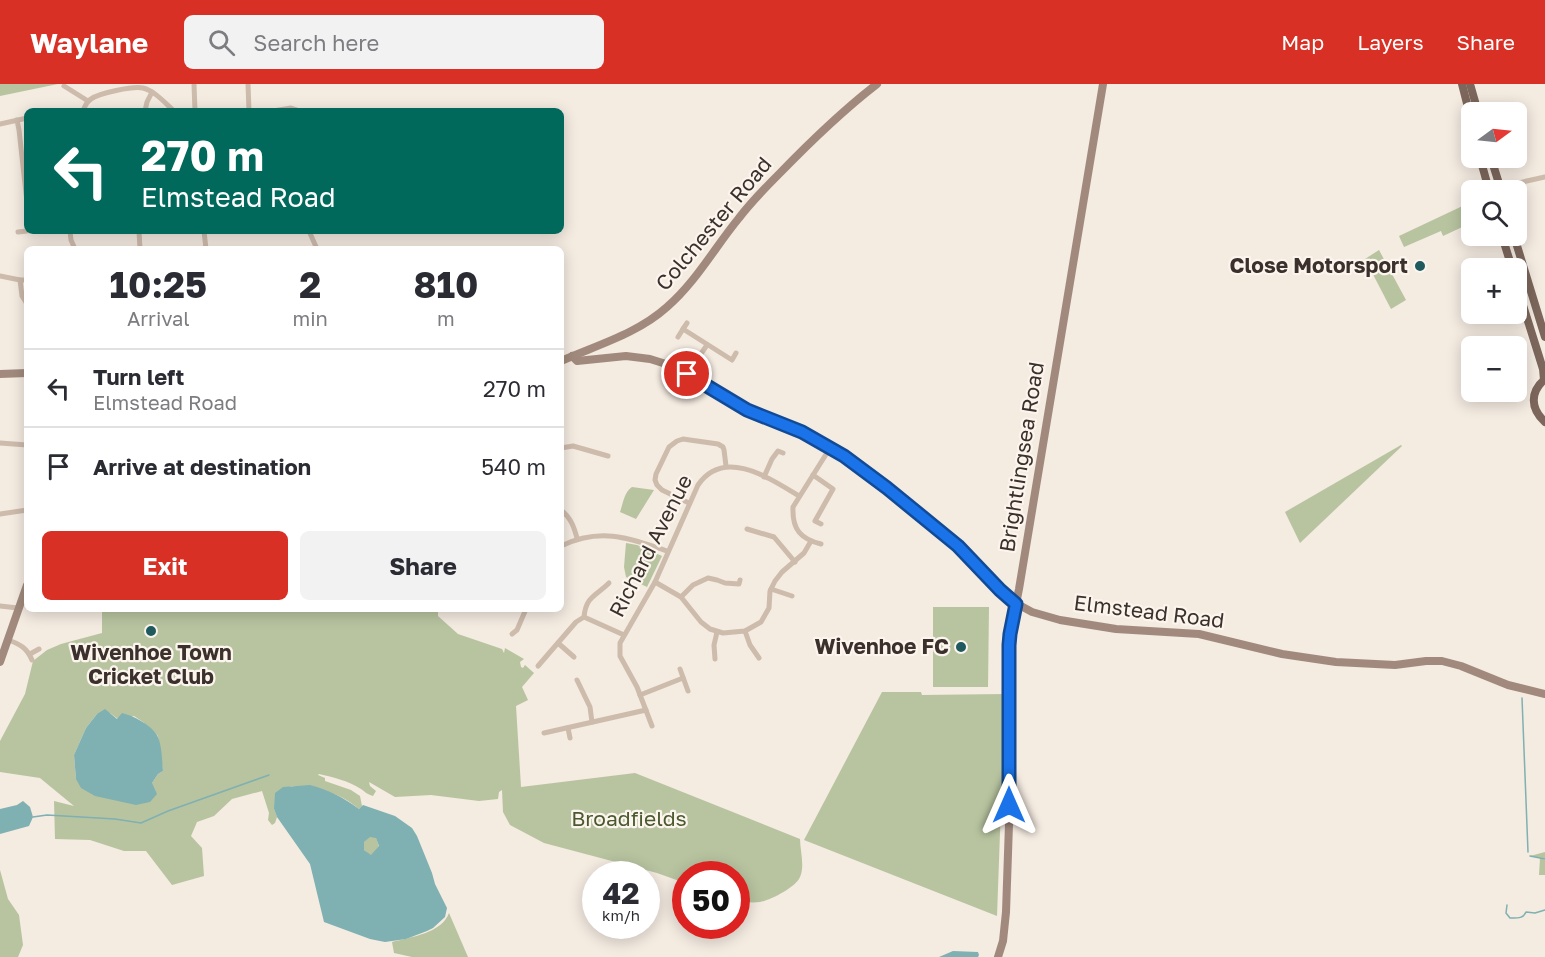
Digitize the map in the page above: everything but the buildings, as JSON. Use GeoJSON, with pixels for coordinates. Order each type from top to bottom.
{"type":"FeatureCollection","features":[{"type":"Feature","properties":{"kind":"main road","name":"Colchester Road"},"geometry":{"type":"LineString","coordinates":[[564,360],[626,334],[668,306],[758,196],[846,108],[877,84]]}},
{"type":"Feature","properties":{"kind":"main road","name":"Brightlingsea Road"},"geometry":{"type":"LineString","coordinates":[[998,957],[1005,924],[1008,875],[1010,634],[1103,84]]}},
{"type":"Feature","properties":{"kind":"main road"},"geometry":{"type":"LineString","coordinates":[[1462,84],[1467,102]]}},
{"type":"Feature","properties":{"kind":"main road"},"geometry":{"type":"LineString","coordinates":[[1470,84],[1475,102]]}},
{"type":"Feature","properties":{"kind":"main road"},"geometry":{"type":"LineString","coordinates":[[1517,246],[1545,337]]}},
{"type":"Feature","properties":{"kind":"main road"},"geometry":{"type":"LineString","coordinates":[[1527,318],[1544,379],[1537,387],[1534,407],[1545,422]]}},
{"type":"Feature","properties":{"kind":"main road","name":"Elmstead Road"},"geometry":{"type":"LineString","coordinates":[[572,356],[577,361],[618,356],[650,359],[666,364],[747,410],[802,432],[844,456],[887,488],[958,546],[1016,604],[1032,612],[1060,620],[1116,629],[1199,634],[1282,654],[1325,660],[1385,665],[1442,661],[1508,685],[1545,694]]}},
{"type":"Feature","properties":{"kind":"main road"},"geometry":{"type":"LineString","coordinates":[[0,374],[24,373]]}},
{"type":"Feature","properties":{"kind":"main road"},"geometry":{"type":"LineString","coordinates":[[0,662],[24,593]]}},
{"type":"Feature","properties":{"kind":"street"},"geometry":{"type":"LineString","coordinates":[[194,84],[195,108]]}},
{"type":"Feature","properties":{"kind":"street"},"geometry":{"type":"LineString","coordinates":[[248,84],[249,108]]}},
{"type":"Feature","properties":{"kind":"street"},"geometry":{"type":"LineString","coordinates":[[64,86],[88,101]]}},
{"type":"Feature","properties":{"kind":"street"},"geometry":{"type":"LineString","coordinates":[[84,108],[88,101],[97,96],[137,86],[152,92],[171,108]]}},
{"type":"Feature","properties":{"kind":"street"},"geometry":{"type":"LineString","coordinates":[[146,108],[152,92]]}},
{"type":"Feature","properties":{"kind":"street"},"geometry":{"type":"LineString","coordinates":[[0,124],[24,118]]}},
{"type":"Feature","properties":{"kind":"street"},"geometry":{"type":"LineString","coordinates":[[16,120],[24,175]]}},
{"type":"Feature","properties":{"kind":"street"},"geometry":{"type":"LineString","coordinates":[[1527,182],[1545,177]]}},
{"type":"Feature","properties":{"kind":"street"},"geometry":{"type":"LineString","coordinates":[[18,232],[24,231]]}},
{"type":"Feature","properties":{"kind":"street"},"geometry":{"type":"LineString","coordinates":[[0,276],[24,280],[22,296],[24,299]]}},
{"type":"Feature","properties":{"kind":"street"},"geometry":{"type":"LineString","coordinates":[[678,337],[687,323]]}},
{"type":"Feature","properties":{"kind":"street"},"geometry":{"type":"LineString","coordinates":[[683,329],[730,363],[736,353]]}},
{"type":"Feature","properties":{"kind":"street"},"geometry":{"type":"LineString","coordinates":[[687,374],[706,345]]}},
{"type":"Feature","properties":{"kind":"street"},"geometry":{"type":"LineString","coordinates":[[689,503],[662,490],[657,485],[656,474],[669,447],[683,440],[718,444],[724,450],[726,466],[742,468],[764,477],[799,496]]}},
{"type":"Feature","properties":{"kind":"street"},"geometry":{"type":"LineString","coordinates":[[0,443],[24,445]]}},
{"type":"Feature","properties":{"kind":"street"},"geometry":{"type":"LineString","coordinates":[[564,448],[573,446],[604,457]]}},
{"type":"Feature","properties":{"kind":"street"},"geometry":{"type":"LineString","coordinates":[[821,544],[811,542],[802,536],[794,525],[792,517],[793,507],[799,496],[830,448]]}},
{"type":"Feature","properties":{"kind":"street"},"geometry":{"type":"LineString","coordinates":[[764,477],[778,451],[783,453]]}},
{"type":"Feature","properties":{"kind":"street","name":"Richard Avenue"},"geometry":{"type":"LineString","coordinates":[[652,726],[640,695],[620,656],[620,643],[655,582],[698,485],[705,475],[726,466]]}},
{"type":"Feature","properties":{"kind":"street"},"geometry":{"type":"LineString","coordinates":[[813,475],[833,489],[815,520],[821,524]]}},
{"type":"Feature","properties":{"kind":"street"},"geometry":{"type":"LineString","coordinates":[[0,514],[24,510]]}},
{"type":"Feature","properties":{"kind":"street"},"geometry":{"type":"LineString","coordinates":[[564,513],[572,523],[577,538]]}},
{"type":"Feature","properties":{"kind":"street"},"geometry":{"type":"LineString","coordinates":[[747,529],[774,537],[795,562]]}},
{"type":"Feature","properties":{"kind":"street"},"geometry":{"type":"LineString","coordinates":[[564,544],[577,538],[600,536],[630,538],[667,551]]}},
{"type":"Feature","properties":{"kind":"street"},"geometry":{"type":"LineString","coordinates":[[655,582],[681,597],[701,622],[710,629],[730,633],[745,631],[755,626],[765,616],[769,608],[771,589],[779,575],[804,553],[811,542]]}},
{"type":"Feature","properties":{"kind":"street"},"geometry":{"type":"LineString","coordinates":[[681,597],[693,585],[708,578],[739,584],[740,580]]}},
{"type":"Feature","properties":{"kind":"street"},"geometry":{"type":"LineString","coordinates":[[538,666],[576,622],[584,617],[588,601],[594,594],[609,584]]}},
{"type":"Feature","properties":{"kind":"street"},"geometry":{"type":"LineString","coordinates":[[771,589],[792,596]]}},
{"type":"Feature","properties":{"kind":"street"},"geometry":{"type":"LineString","coordinates":[[0,606],[18,608]]}},
{"type":"Feature","properties":{"kind":"street"},"geometry":{"type":"LineString","coordinates":[[512,634],[517,630],[525,612]]}},
{"type":"Feature","properties":{"kind":"street"},"geometry":{"type":"LineString","coordinates":[[584,617],[624,635]]}},
{"type":"Feature","properties":{"kind":"street"},"geometry":{"type":"LineString","coordinates":[[745,631],[750,645],[759,658]]}},
{"type":"Feature","properties":{"kind":"street"},"geometry":{"type":"LineString","coordinates":[[716,659],[714,645],[717,632]]}},
{"type":"Feature","properties":{"kind":"street"},"geometry":{"type":"LineString","coordinates":[[8,640],[23,645],[31,657],[39,649]]}},
{"type":"Feature","properties":{"kind":"street"},"geometry":{"type":"LineString","coordinates":[[558,643],[574,657]]}},
{"type":"Feature","properties":{"kind":"street"},"geometry":{"type":"LineString","coordinates":[[680,669],[688,691]]}},
{"type":"Feature","properties":{"kind":"street"},"geometry":{"type":"LineString","coordinates":[[640,695],[683,678]]}},
{"type":"Feature","properties":{"kind":"street"},"geometry":{"type":"LineString","coordinates":[[577,680],[590,707],[592,722]]}},
{"type":"Feature","properties":{"kind":"street"},"geometry":{"type":"LineString","coordinates":[[581,689],[588,686]]}},
{"type":"Feature","properties":{"kind":"street"},"geometry":{"type":"LineString","coordinates":[[544,733],[646,710]]}},
{"type":"Feature","properties":{"kind":"street"},"geometry":{"type":"LineString","coordinates":[[568,728],[570,738]]}},
{"type":"Feature","properties":{"kind":"street"},"geometry":{"type":"LineString","coordinates":[[1001,946],[1004,957]]}},
{"type":"Feature","properties":{"kind":"green space"},"geometry":{"type":"Polygon","coordinates":[[[0,84],[58,84],[0,96],[0,84]]]}},
{"type":"Feature","properties":{"kind":"green space"},"geometry":{"type":"Polygon","coordinates":[[[1461,207],[1461,228],[1443,236],[1441,231],[1404,247],[1399,236],[1461,207]]]}},
{"type":"Feature","properties":{"kind":"green space"},"geometry":{"type":"Polygon","coordinates":[[[1379,250],[1406,300],[1391,309],[1365,259],[1379,250]]]}},
{"type":"Feature","properties":{"kind":"green space"},"geometry":{"type":"Polygon","coordinates":[[[1402,446],[1300,543],[1285,512],[1402,446]]]}},
{"type":"Feature","properties":{"kind":"green space"},"geometry":{"type":"Polygon","coordinates":[[[632,487],[654,490],[636,519],[620,512],[625,495],[632,487]]]}},
{"type":"Feature","properties":{"kind":"green space"},"geometry":{"type":"Polygon","coordinates":[[[626,543],[637,545],[662,556],[647,587],[626,577],[624,567],[626,543]]]}},
{"type":"Feature","properties":{"kind":"green space","name":"Wivenhoe FC"},"geometry":{"type":"Polygon","coordinates":[[[933,607],[989,607],[988,687],[933,687],[933,607]]]}},
{"type":"Feature","properties":{"kind":"green space","name":"Broadfields"},"geometry":{"type":"Polygon","coordinates":[[[102,612],[438,612],[438,616],[458,634],[502,649],[504,653],[505,648],[524,659],[520,662],[521,667],[525,665],[534,673],[522,687],[528,700],[516,706],[521,787],[635,773],[800,839],[802,863],[800,877],[788,889],[770,899],[750,902],[750,861],[672,861],[672,878],[660,874],[660,861],[612,861],[544,843],[510,825],[503,812],[502,790],[499,792],[498,799],[479,801],[431,795],[395,797],[369,782],[376,791],[373,796],[356,786],[319,774],[325,778],[325,781],[351,790],[360,796],[362,806],[359,809],[338,795],[325,791],[291,786],[274,809],[277,817],[272,825],[268,820],[269,813],[262,791],[232,799],[214,816],[197,822],[191,836],[202,848],[204,876],[172,885],[146,851],[124,851],[90,840],[55,839],[54,801],[74,806],[40,778],[0,772],[0,741],[25,694],[33,661],[47,650],[102,633],[102,612]],[[110,713],[97,714],[86,728],[74,755],[76,779],[152,783],[163,771],[158,736],[134,716],[118,719],[110,713]]]}},
{"type":"Feature","properties":{"kind":"green space"},"geometry":{"type":"Polygon","coordinates":[[[882,692],[921,692],[922,695],[1005,694],[997,916],[804,840],[882,692]]]}},
{"type":"Feature","properties":{"kind":"green space"},"geometry":{"type":"Polygon","coordinates":[[[369,836],[376,837],[379,847],[371,856],[364,850],[364,842],[369,836]]]}},
{"type":"Feature","properties":{"kind":"green space"},"geometry":{"type":"Polygon","coordinates":[[[1545,852],[1545,859],[1543,859],[1545,860],[1545,875],[1539,875],[1540,858],[1530,856],[1545,852]]]}},
{"type":"Feature","properties":{"kind":"green space"},"geometry":{"type":"Polygon","coordinates":[[[0,870],[8,899],[19,915],[23,945],[18,957],[0,957],[0,870]]]}},
{"type":"Feature","properties":{"kind":"green space"},"geometry":{"type":"Polygon","coordinates":[[[449,913],[468,957],[412,957],[394,953],[392,942],[433,930],[445,920],[449,913]]]}},
{"type":"Feature","properties":{"kind":"water"},"geometry":{"type":"Polygon","coordinates":[[[105,709],[117,719],[122,713],[137,719],[152,729],[158,737],[163,771],[152,783],[157,794],[150,802],[136,805],[95,796],[81,788],[76,779],[74,755],[86,728],[97,714],[105,709]]]}},
{"type":"Feature","properties":{"kind":"water"},"geometry":{"type":"Polygon","coordinates":[[[310,785],[317,787],[336,794],[359,809],[363,805],[395,816],[412,828],[447,908],[445,917],[427,931],[406,939],[385,942],[370,939],[324,922],[310,864],[277,817],[274,809],[275,793],[283,787],[310,785]],[[370,837],[364,842],[364,850],[371,855],[379,846],[376,838],[370,837]]]}},
{"type":"Feature","properties":{"kind":"water"},"geometry":{"type":"Polygon","coordinates":[[[23,801],[30,807],[33,817],[29,826],[0,834],[0,809],[17,805],[23,801]]]}},
{"type":"Feature","properties":{"kind":"water"},"geometry":{"type":"Polygon","coordinates":[[[953,951],[978,952],[979,955],[978,957],[939,957],[953,951]]]}},
{"type":"Feature","properties":{"kind":"waterway"},"geometry":{"type":"LineString","coordinates":[[1522,698],[1528,852]]}},
{"type":"Feature","properties":{"kind":"waterway"},"geometry":{"type":"LineString","coordinates":[[33,817],[47,815],[141,823],[269,775]]}},
{"type":"Feature","properties":{"kind":"waterway"},"geometry":{"type":"LineString","coordinates":[[1530,856],[1545,859]]}},
{"type":"Feature","properties":{"kind":"waterway"},"geometry":{"type":"LineString","coordinates":[[1507,905],[1506,913],[1510,918],[1521,917],[1526,912],[1535,913],[1545,910]]}},
{"type":"Feature","properties":{"kind":"place","name":"Close Motorsport"},"geometry":{"type":"Point","coordinates":[1420,266]}},
{"type":"Feature","properties":{"kind":"place","name":"Wivenhoe Town Cricket Club"},"geometry":{"type":"Point","coordinates":[151,631]}},
{"type":"Feature","properties":{"kind":"place","name":"Wivenhoe FC"},"geometry":{"type":"Point","coordinates":[961,647]}},
{"type":"Feature","properties":{"kind":"route"},"geometry":{"type":"LineString","coordinates":[[687,374],[747,410],[802,432],[844,456],[958,546],[1016,604],[1009,645],[1009,805]]}}]}
